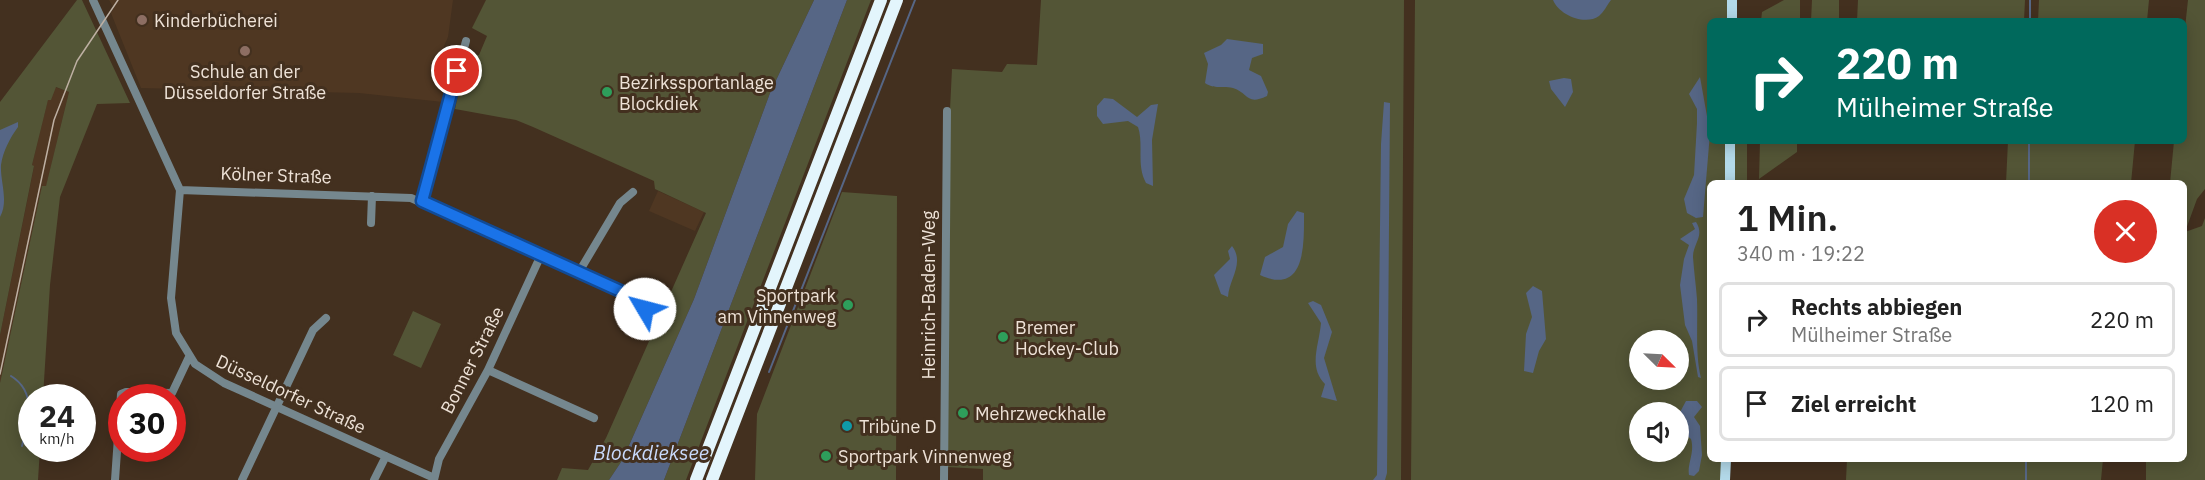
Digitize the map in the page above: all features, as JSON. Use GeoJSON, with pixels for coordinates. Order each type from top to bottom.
{"type":"FeatureCollection","features":[{"type":"Feature","properties":{"kind":"highway"},"geometry":{"type":"LineString","coordinates":[[696,480],[881,0]]}},
{"type":"Feature","properties":{"kind":"highway"},"geometry":{"type":"LineString","coordinates":[[712,480],[897,0]]}},
{"type":"Feature","properties":{"kind":"main road"},"geometry":{"type":"LineString","coordinates":[[1732,0],[1732,18]]}},
{"type":"Feature","properties":{"kind":"main road"},"geometry":{"type":"LineString","coordinates":[[1730,144],[1730,180]]}},
{"type":"Feature","properties":{"kind":"main road"},"geometry":{"type":"LineString","coordinates":[[1725,480],[1726,462]]}},
{"type":"Feature","properties":{"kind":"street","name":"Düsseldorfer Straße"},"geometry":{"type":"LineString","coordinates":[[93,0],[180,190],[171,306],[176,333],[189,357],[208,375],[434,479]]}},
{"type":"Feature","properties":{"kind":"street"},"geometry":{"type":"LineString","coordinates":[[422,201],[466,41]]}},
{"type":"Feature","properties":{"kind":"street","name":"Heinrich-Baden-Weg"},"geometry":{"type":"LineString","coordinates":[[944,480],[947,111]]}},
{"type":"Feature","properties":{"kind":"street","name":"Kölner Straße"},"geometry":{"type":"LineString","coordinates":[[180,190],[372,196],[422,201],[638,299],[645,309]]}},
{"type":"Feature","properties":{"kind":"street"},"geometry":{"type":"LineString","coordinates":[[579,272],[620,203],[633,192]]}},
{"type":"Feature","properties":{"kind":"street"},"geometry":{"type":"LineString","coordinates":[[371,223],[372,196]]}},
{"type":"Feature","properties":{"kind":"street","name":"Bonner Straße"},"geometry":{"type":"LineString","coordinates":[[434,479],[439,459],[488,370],[541,255]]}},
{"type":"Feature","properties":{"kind":"street"},"geometry":{"type":"LineString","coordinates":[[242,480],[275,406],[283,396],[313,330],[326,318]]}},
{"type":"Feature","properties":{"kind":"street"},"geometry":{"type":"LineString","coordinates":[[115,480],[121,394],[126,392],[172,393],[189,357]]}},
{"type":"Feature","properties":{"kind":"street"},"geometry":{"type":"LineString","coordinates":[[488,370],[594,418]]}},
{"type":"Feature","properties":{"kind":"street"},"geometry":{"type":"LineString","coordinates":[[374,480],[386,456]]}},
{"type":"Feature","properties":{"kind":"shaded area","name":"Schule an der Düsseldorfer Straße"},"geometry":{"type":"Polygon","coordinates":[[[109,0],[453,0],[448,37],[436,64],[449,70],[443,102],[359,93],[141,88],[111,13],[114,8],[109,0]]]}},
{"type":"Feature","properties":{"kind":"shaded area"},"geometry":{"type":"Polygon","coordinates":[[[55,87],[69,92],[46,187],[42,187],[0,383],[0,335],[34,167],[32,165],[48,99],[51,99],[55,87]]]}},
{"type":"Feature","properties":{"kind":"shaded area"},"geometry":{"type":"Polygon","coordinates":[[[658,191],[704,212],[695,231],[649,211],[658,191]]]}},
{"type":"Feature","properties":{"kind":"green space"},"geometry":{"type":"Polygon","coordinates":[[[77,0],[82,0],[130,103],[97,104],[60,197],[50,285],[44,384],[18,384],[18,462],[39,462],[38,480],[0,480],[0,383],[42,186],[46,186],[69,92],[56,87],[51,100],[48,100],[32,165],[34,166],[0,335],[0,102],[77,0]]]}},
{"type":"Feature","properties":{"kind":"green space","name":"Bezirkssportanlage Blockdiek"},"geometry":{"type":"Polygon","coordinates":[[[486,0],[814,0],[770,93],[694,299],[623,459],[609,480],[557,480],[562,468],[588,470],[606,438],[706,213],[655,189],[654,181],[533,127],[516,120],[455,109],[466,56],[479,55],[487,36],[472,28],[486,0]]]}},
{"type":"Feature","properties":{"kind":"green space"},"geometry":{"type":"Polygon","coordinates":[[[847,0],[871,0],[686,480],[664,480],[847,0]]]}},
{"type":"Feature","properties":{"kind":"green space"},"geometry":{"type":"Polygon","coordinates":[[[1041,0],[1404,0],[1401,480],[983,480],[983,469],[947,467],[948,150],[952,69],[1002,72],[1007,64],[1037,65],[1041,0]]]}},
{"type":"Feature","properties":{"kind":"green space"},"geometry":{"type":"Polygon","coordinates":[[[1415,0],[1728,0],[1728,18],[1707,18],[1707,144],[1726,144],[1726,180],[1707,180],[1707,462],[1722,462],[1722,480],[1411,480],[1415,0]]]}},
{"type":"Feature","properties":{"kind":"green space"},"geometry":{"type":"Polygon","coordinates":[[[1784,0],[1800,0],[1800,18],[1761,18],[1762,12],[1784,0]]]}},
{"type":"Feature","properties":{"kind":"green space"},"geometry":{"type":"Polygon","coordinates":[[[1812,0],[1839,0],[1839,18],[1811,18],[1812,0]]]}},
{"type":"Feature","properties":{"kind":"green space"},"geometry":{"type":"Polygon","coordinates":[[[1858,0],[2025,0],[2024,18],[1857,18],[1858,0]]]}},
{"type":"Feature","properties":{"kind":"green space"},"geometry":{"type":"Polygon","coordinates":[[[2039,0],[2149,0],[2147,18],[2038,18],[2039,0]]]}},
{"type":"Feature","properties":{"kind":"green space"},"geometry":{"type":"Polygon","coordinates":[[[2188,0],[2205,0],[2205,189],[2197,199],[2187,226],[2187,180],[2170,180],[2174,144],[2187,144],[2186,18],[2188,0]]]}},
{"type":"Feature","properties":{"kind":"green space"},"geometry":{"type":"Polygon","coordinates":[[[1734,144],[1747,144],[1747,180],[1733,180],[1734,144]]]}},
{"type":"Feature","properties":{"kind":"green space"},"geometry":{"type":"Polygon","coordinates":[[[1760,144],[1797,144],[1797,152],[1759,179],[1760,144]]]}},
{"type":"Feature","properties":{"kind":"green space"},"geometry":{"type":"Polygon","coordinates":[[[2008,144],[2135,144],[2131,180],[2006,180],[2008,144]]]}},
{"type":"Feature","properties":{"kind":"green space","name":"Sportpark am Vinnenweg"},"geometry":{"type":"Polygon","coordinates":[[[842,192],[897,196],[896,480],[755,480],[757,414],[842,192]]]}},
{"type":"Feature","properties":{"kind":"green space"},"geometry":{"type":"Polygon","coordinates":[[[2205,218],[2205,480],[2146,480],[2146,462],[2187,462],[2187,231],[2202,226],[2205,218]]]}},
{"type":"Feature","properties":{"kind":"green space"},"geometry":{"type":"Polygon","coordinates":[[[413,311],[441,324],[421,368],[393,355],[413,311]]]}},
{"type":"Feature","properties":{"kind":"green space"},"geometry":{"type":"Polygon","coordinates":[[[1847,462],[2103,462],[2101,480],[1846,480],[1847,462]]]}},
{"type":"Feature","properties":{"kind":"water","name":"Blockdieksee"},"geometry":{"type":"Polygon","coordinates":[[[814,0],[847,0],[664,480],[609,480],[623,459],[694,299],[770,93],[814,0]]]}},
{"type":"Feature","properties":{"kind":"water"},"geometry":{"type":"Polygon","coordinates":[[[1553,0],[1611,0],[1599,16],[1587,20],[1566,14],[1553,0]]]}},
{"type":"Feature","properties":{"kind":"water"},"geometry":{"type":"Polygon","coordinates":[[[1227,39],[1263,44],[1263,54],[1252,58],[1249,70],[1261,76],[1268,92],[1267,96],[1255,100],[1233,88],[1205,83],[1208,64],[1204,53],[1221,45],[1227,39]]]}},
{"type":"Feature","properties":{"kind":"water"},"geometry":{"type":"Polygon","coordinates":[[[1700,77],[1707,116],[1707,144],[1709,144],[1703,217],[1696,218],[1687,213],[1684,199],[1694,175],[1697,123],[1697,109],[1689,94],[1700,77]]]}},
{"type":"Feature","properties":{"kind":"water"},"geometry":{"type":"Polygon","coordinates":[[[1571,79],[1573,92],[1565,107],[1551,89],[1549,81],[1571,79]]]}},
{"type":"Feature","properties":{"kind":"water"},"geometry":{"type":"Polygon","coordinates":[[[1104,98],[1113,99],[1137,117],[1151,105],[1158,104],[1152,140],[1153,186],[1146,183],[1141,169],[1138,127],[1128,121],[1103,124],[1097,116],[1097,106],[1104,98]]]}},
{"type":"Feature","properties":{"kind":"water"},"geometry":{"type":"Polygon","coordinates":[[[1384,102],[1390,103],[1387,473],[1385,480],[1373,480],[1377,475],[1381,144],[1384,102]]]}},
{"type":"Feature","properties":{"kind":"water"},"geometry":{"type":"Polygon","coordinates":[[[18,122],[18,127],[7,145],[1,165],[4,204],[0,217],[0,130],[18,122]]]}},
{"type":"Feature","properties":{"kind":"water"},"geometry":{"type":"Polygon","coordinates":[[[1297,211],[1304,213],[1304,239],[1299,264],[1294,273],[1286,279],[1275,280],[1260,275],[1265,257],[1283,247],[1288,224],[1297,211]]]}},
{"type":"Feature","properties":{"kind":"water"},"geometry":{"type":"Polygon","coordinates":[[[1696,222],[1699,231],[1693,257],[1701,378],[1698,377],[1692,341],[1685,325],[1680,285],[1684,259],[1689,245],[1680,239],[1695,229],[1692,223],[1696,222]]]}},
{"type":"Feature","properties":{"kind":"water"},"geometry":{"type":"Polygon","coordinates":[[[1232,246],[1236,252],[1237,265],[1228,297],[1221,294],[1214,275],[1230,259],[1228,251],[1232,246]]]}},
{"type":"Feature","properties":{"kind":"water"},"geometry":{"type":"Polygon","coordinates":[[[1533,286],[1542,291],[1546,339],[1539,351],[1533,373],[1524,371],[1526,334],[1532,317],[1526,293],[1533,286]]]}},
{"type":"Feature","properties":{"kind":"water"},"geometry":{"type":"Polygon","coordinates":[[[1313,301],[1321,305],[1332,332],[1324,358],[1337,401],[1321,397],[1325,384],[1317,371],[1316,356],[1321,323],[1308,303],[1313,301]]]}},
{"type":"Feature","properties":{"kind":"water"},"geometry":{"type":"Polygon","coordinates":[[[1697,401],[1702,407],[1694,417],[1700,426],[1702,455],[1699,471],[1694,476],[1689,475],[1692,449],[1689,437],[1689,402],[1685,402],[1697,401]]]}},
{"type":"Feature","properties":{"kind":"waterway"},"geometry":{"type":"LineString","coordinates":[[769,372],[915,0]]}},
{"type":"Feature","properties":{"kind":"waterway"},"geometry":{"type":"LineString","coordinates":[[2030,0],[2030,18]]}},
{"type":"Feature","properties":{"kind":"waterway"},"geometry":{"type":"LineString","coordinates":[[2029,144],[2029,180]]}},
{"type":"Feature","properties":{"kind":"waterway"},"geometry":{"type":"LineString","coordinates":[[11,376],[20,384]]}},
{"type":"Feature","properties":{"kind":"waterway"},"geometry":{"type":"LineString","coordinates":[[2026,462],[2026,480]]}},
{"type":"Feature","properties":{"kind":"tram line"},"geometry":{"type":"LineString","coordinates":[[0,374],[54,120],[77,61],[118,0]]}},
{"type":"Feature","properties":{"kind":"place","name":"Kinderbücherei"},"geometry":{"type":"Point","coordinates":[142,20]}},
{"type":"Feature","properties":{"kind":"place","name":"Schule an der Düsseldorfer Straße"},"geometry":{"type":"Point","coordinates":[245,51]}},
{"type":"Feature","properties":{"kind":"place","name":"Bezirkssportanlage Blockdiek"},"geometry":{"type":"Point","coordinates":[607,92]}},
{"type":"Feature","properties":{"kind":"place","name":"Sportpark am Vinnenweg"},"geometry":{"type":"Point","coordinates":[848,305]}},
{"type":"Feature","properties":{"kind":"place","name":"Bremer Hockey-Club"},"geometry":{"type":"Point","coordinates":[1003,337]}},
{"type":"Feature","properties":{"kind":"place","name":"Mehrzweckhalle"},"geometry":{"type":"Point","coordinates":[963,413]}},
{"type":"Feature","properties":{"kind":"place","name":"Tribüne D"},"geometry":{"type":"Point","coordinates":[847,426]}},
{"type":"Feature","properties":{"kind":"place","name":"Sportpark Vinnenweg"},"geometry":{"type":"Point","coordinates":[826,456]}},
{"type":"Feature","properties":{"kind":"route"},"geometry":{"type":"LineString","coordinates":[[457,71],[422,201],[638,299],[645,309]]}}]}
